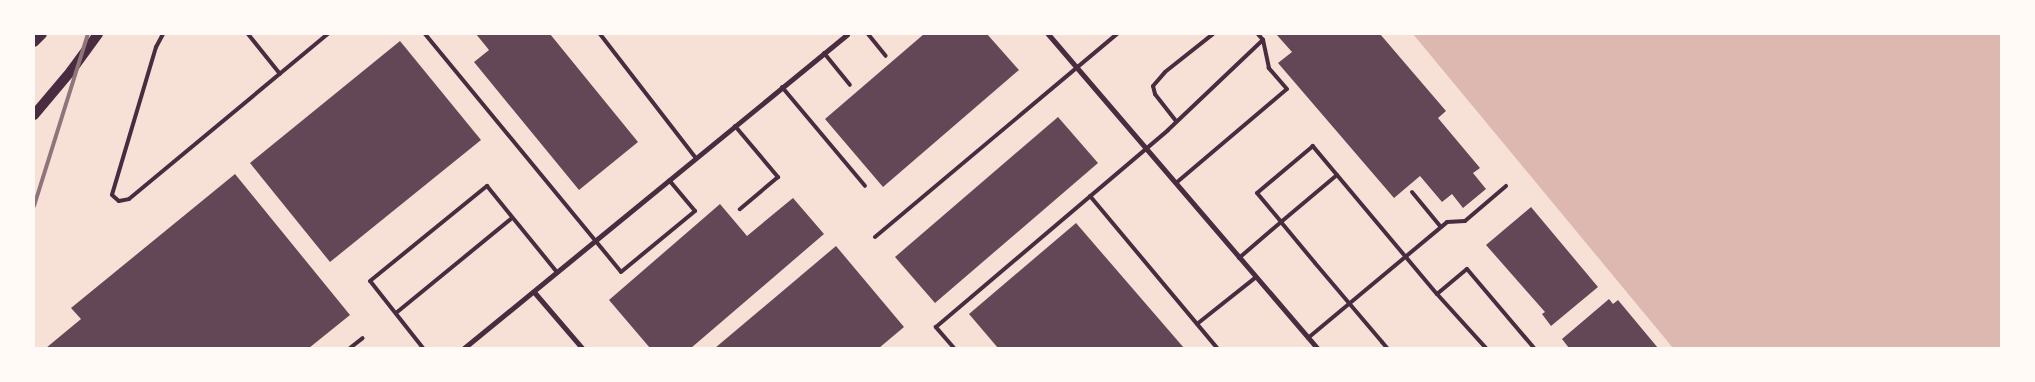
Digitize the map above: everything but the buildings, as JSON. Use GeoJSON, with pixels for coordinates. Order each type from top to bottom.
{"type":"FeatureCollection","features":[{"type":"Feature","properties":{"kind":"main road"},"geometry":{"type":"LineString","coordinates":[[34,42],[42,34]]}},
{"type":"Feature","properties":{"kind":"main road"},"geometry":{"type":"LineString","coordinates":[[34,115],[71,71],[98,34]]}},
{"type":"Feature","properties":{"kind":"street"},"geometry":{"type":"LineString","coordinates":[[464,348],[847,34]]}},
{"type":"Feature","properties":{"kind":"street"},"geometry":{"type":"LineString","coordinates":[[1048,34],[1317,348]]}},
{"type":"Feature","properties":{"kind":"street"},"geometry":{"type":"LineString","coordinates":[[534,292],[582,348]]}},
{"type":"Feature","properties":{"kind":"lane"},"geometry":{"type":"LineString","coordinates":[[163,34],[156,47],[112,194],[119,201],[128,200],[328,34]]}},
{"type":"Feature","properties":{"kind":"lane"},"geometry":{"type":"LineString","coordinates":[[248,34],[280,74]]}},
{"type":"Feature","properties":{"kind":"lane"},"geometry":{"type":"LineString","coordinates":[[316,34],[321,40]]}},
{"type":"Feature","properties":{"kind":"lane"},"geometry":{"type":"LineString","coordinates":[[425,34],[621,272],[695,211],[669,180]]}},
{"type":"Feature","properties":{"kind":"lane"},"geometry":{"type":"LineString","coordinates":[[600,34],[696,158]]}},
{"type":"Feature","properties":{"kind":"lane"},"geometry":{"type":"LineString","coordinates":[[868,34],[886,56]]}},
{"type":"Feature","properties":{"kind":"lane"},"geometry":{"type":"LineString","coordinates":[[875,236],[1117,34]]}},
{"type":"Feature","properties":{"kind":"lane"},"geometry":{"type":"LineString","coordinates":[[1176,122],[1155,94],[1153,86],[1160,77],[1212,34]]}},
{"type":"Feature","properties":{"kind":"lane"},"geometry":{"type":"LineString","coordinates":[[1176,183],[1287,89],[1269,68],[1263,40],[1258,34]]}},
{"type":"Feature","properties":{"kind":"lane"},"geometry":{"type":"LineString","coordinates":[[954,348],[936,327],[1176,122],[1263,40]]}},
{"type":"Feature","properties":{"kind":"lane"},"geometry":{"type":"LineString","coordinates":[[824,53],[850,85]]}},
{"type":"Feature","properties":{"kind":"lane"},"geometry":{"type":"LineString","coordinates":[[782,87],[865,186]]}},
{"type":"Feature","properties":{"kind":"lane"},"geometry":{"type":"LineString","coordinates":[[735,126],[778,177],[740,209]]}},
{"type":"Feature","properties":{"kind":"lane"},"geometry":{"type":"LineString","coordinates":[[1387,348],[1257,193],[1313,146],[1437,294],[1486,348]]}},
{"type":"Feature","properties":{"kind":"lane"},"geometry":{"type":"LineString","coordinates":[[1239,258],[1337,174]]}},
{"type":"Feature","properties":{"kind":"lane"},"geometry":{"type":"LineString","coordinates":[[423,348],[370,281],[486,186],[557,272]]}},
{"type":"Feature","properties":{"kind":"lane"},"geometry":{"type":"LineString","coordinates":[[1308,338],[1441,226],[1447,222],[1465,221],[1506,186]]}},
{"type":"Feature","properties":{"kind":"lane"},"geometry":{"type":"LineString","coordinates":[[1412,192],[1441,226]]}},
{"type":"Feature","properties":{"kind":"lane"},"geometry":{"type":"LineString","coordinates":[[1090,196],[1217,348]]}},
{"type":"Feature","properties":{"kind":"lane"},"geometry":{"type":"LineString","coordinates":[[396,313],[512,218]]}},
{"type":"Feature","properties":{"kind":"lane"},"geometry":{"type":"LineString","coordinates":[[1437,294],[1467,269],[1534,348]]}},
{"type":"Feature","properties":{"kind":"lane"},"geometry":{"type":"LineString","coordinates":[[1197,324],[1256,277]]}},
{"type":"Feature","properties":{"kind":"lane"},"geometry":{"type":"LineString","coordinates":[[350,348],[363,338]]}},
{"type":"Feature","properties":{"kind":"shaded area"},"geometry":{"type":"Polygon","coordinates":[[[1413,34],[2001,34],[2001,348],[1673,348],[1413,34]]]}},
{"type":"Feature","properties":{"kind":"railway"},"geometry":{"type":"LineString","coordinates":[[34,206],[88,34]]}}]}
